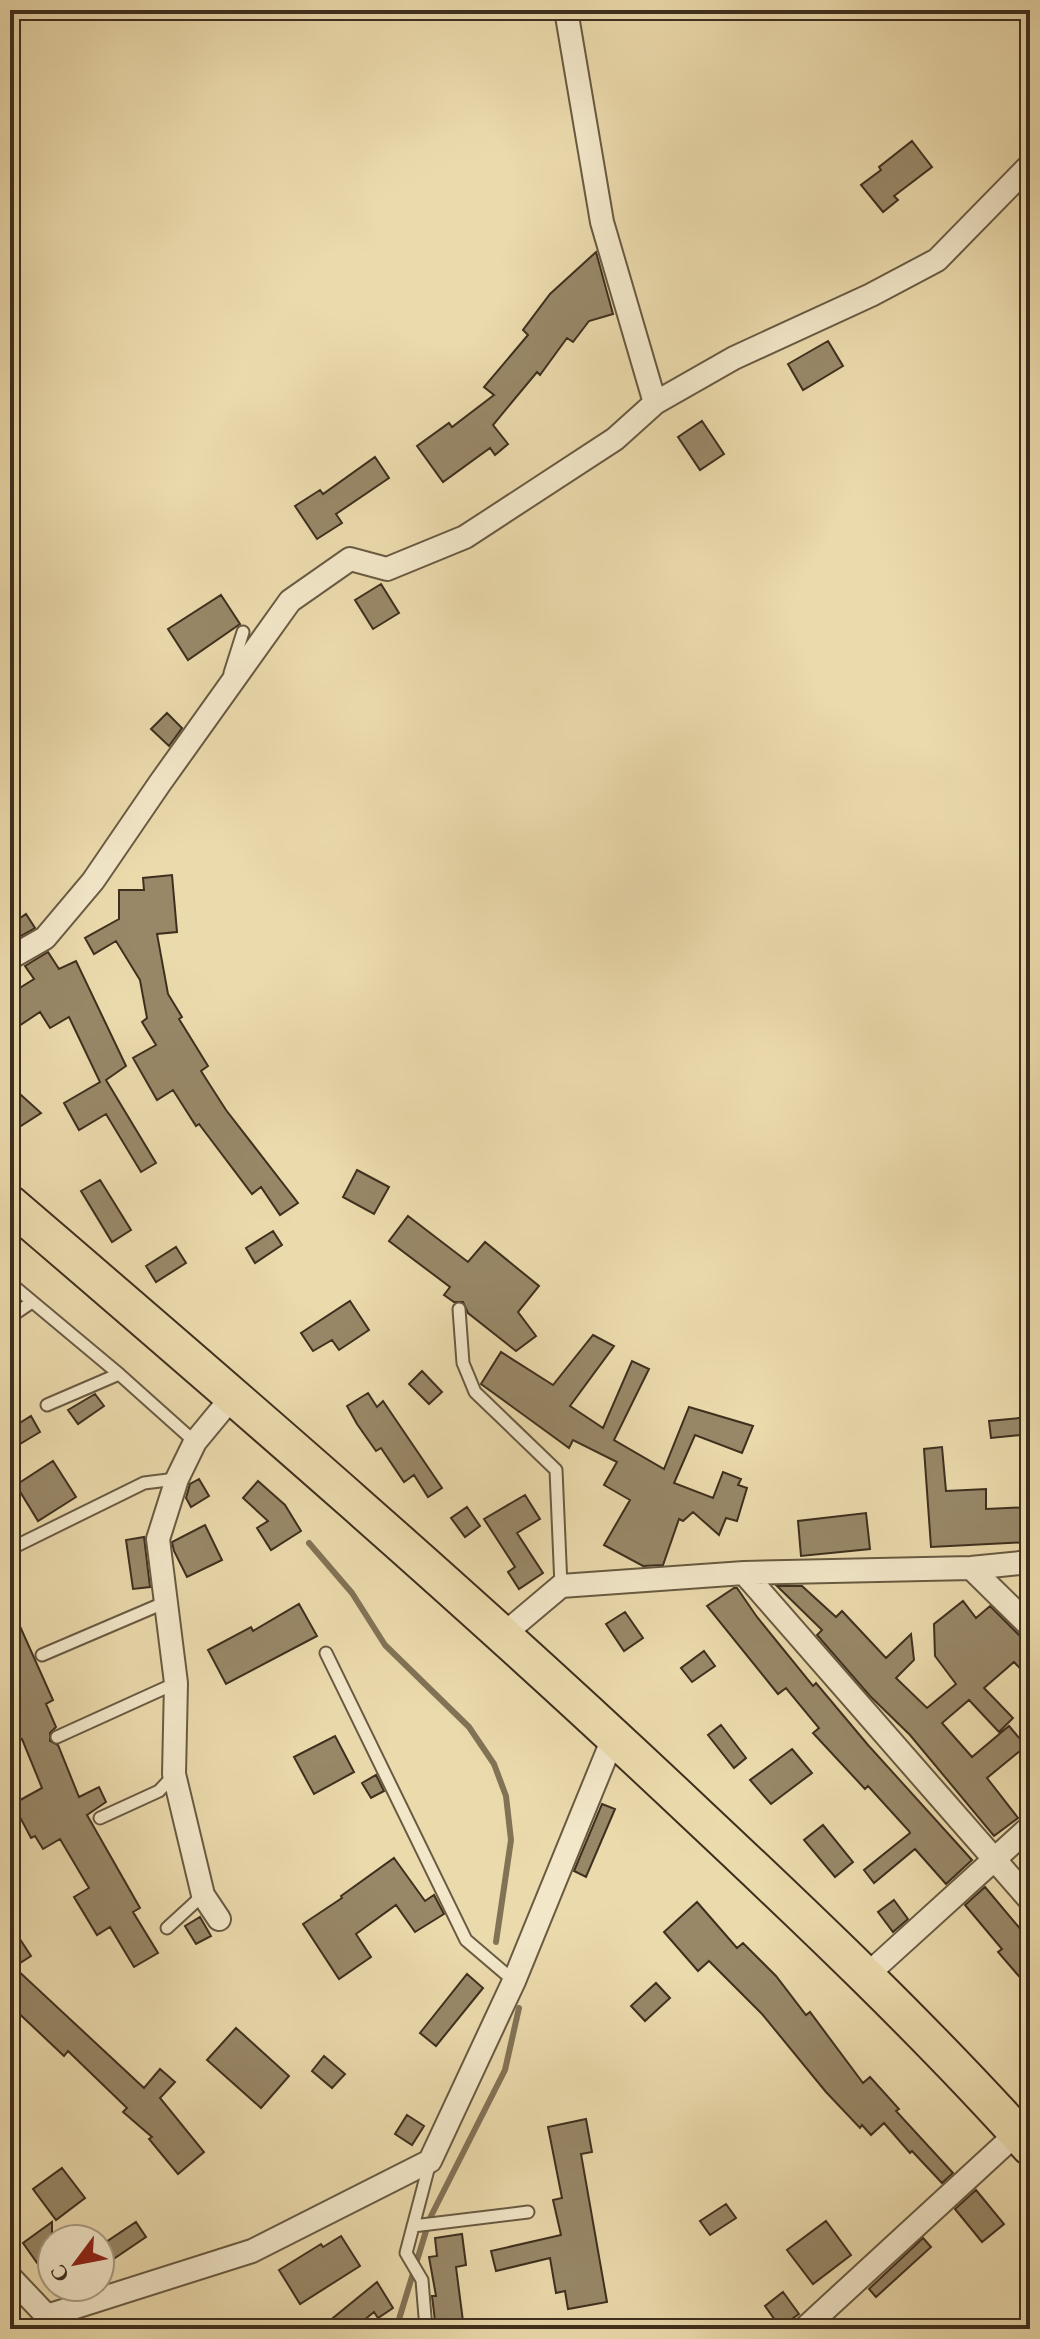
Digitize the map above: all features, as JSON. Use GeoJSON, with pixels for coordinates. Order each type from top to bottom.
{"type":"FeatureCollection","features":[{"type":"Feature","properties":{"kind":"main road"},"geometry":{"type":"LineString","coordinates":[[10,1204],[504,1634],[867,1975],[1024,2140]]}},
{"type":"Feature","properties":{"kind":"street"},"geometry":{"type":"LineString","coordinates":[[566,10],[602,222],[655,403]]}},
{"type":"Feature","properties":{"kind":"street"},"geometry":{"type":"LineString","coordinates":[[10,958],[45,938],[93,881],[290,601],[350,559],[387,569],[465,537],[615,439],[655,403],[734,358],[871,295],[937,260],[1030,165]]}},
{"type":"Feature","properties":{"kind":"street"},"geometry":{"type":"LineString","coordinates":[[219,1919],[203,1895],[174,1774],[176,1683],[158,1539],[177,1479],[195,1442],[233,1396]]}},
{"type":"Feature","properties":{"kind":"street"},"geometry":{"type":"LineString","coordinates":[[504,1634],[561,1586],[744,1573],[971,1568],[1030,1562]]}},
{"type":"Feature","properties":{"kind":"street"},"geometry":{"type":"LineString","coordinates":[[971,1568],[1030,1626]]}},
{"type":"Feature","properties":{"kind":"street"},"geometry":{"type":"LineString","coordinates":[[744,1573],[1030,1900]]}},
{"type":"Feature","properties":{"kind":"street"},"geometry":{"type":"LineString","coordinates":[[10,2277],[41,2322],[252,2251],[430,2161],[514,1981],[614,1736]]}},
{"type":"Feature","properties":{"kind":"street"},"geometry":{"type":"LineString","coordinates":[[867,1975],[1030,1827]]}},
{"type":"Feature","properties":{"kind":"street"},"geometry":{"type":"LineString","coordinates":[[804,2329],[1024,2140]]}},
{"type":"Feature","properties":{"kind":"lane"},"geometry":{"type":"LineString","coordinates":[[224,693],[243,632]]}},
{"type":"Feature","properties":{"kind":"lane"},"geometry":{"type":"LineString","coordinates":[[10,1283],[195,1442]]}},
{"type":"Feature","properties":{"kind":"lane"},"geometry":{"type":"LineString","coordinates":[[10,1317],[32,1302]]}},
{"type":"Feature","properties":{"kind":"lane"},"geometry":{"type":"LineString","coordinates":[[459,1309],[463,1363],[475,1392],[556,1470],[561,1586]]}},
{"type":"Feature","properties":{"kind":"lane"},"geometry":{"type":"LineString","coordinates":[[47,1405],[119,1374]]}},
{"type":"Feature","properties":{"kind":"lane"},"geometry":{"type":"LineString","coordinates":[[10,1549],[144,1483],[177,1479]]}},
{"type":"Feature","properties":{"kind":"lane"},"geometry":{"type":"LineString","coordinates":[[42,1655],[166,1602]]}},
{"type":"Feature","properties":{"kind":"lane"},"geometry":{"type":"LineString","coordinates":[[326,1653],[466,1940],[514,1981]]}},
{"type":"Feature","properties":{"kind":"lane"},"geometry":{"type":"LineString","coordinates":[[57,1737],[176,1683]]}},
{"type":"Feature","properties":{"kind":"lane"},"geometry":{"type":"LineString","coordinates":[[100,1818],[159,1791],[174,1774]]}},
{"type":"Feature","properties":{"kind":"lane"},"geometry":{"type":"LineString","coordinates":[[167,1928],[203,1895]]}},
{"type":"Feature","properties":{"kind":"lane"},"geometry":{"type":"LineString","coordinates":[[426,2329],[422,2280],[406,2253],[417,2226],[430,2161]]}},
{"type":"Feature","properties":{"kind":"lane"},"geometry":{"type":"LineString","coordinates":[[417,2226],[528,2212]]}},
{"type":"Feature","properties":{"kind":"building"},"geometry":{"type":"Polygon","coordinates":[[[912,141],[932,167],[894,196],[898,200],[883,212],[861,185],[912,141]]]}},
{"type":"Feature","properties":{"kind":"building"},"geometry":{"type":"Polygon","coordinates":[[[596,252],[613,314],[589,321],[573,342],[567,338],[540,375],[537,372],[493,425],[508,444],[495,455],[490,448],[443,482],[417,446],[449,423],[452,427],[494,395],[484,387],[528,335],[523,330],[550,294],[596,252]]]}},
{"type":"Feature","properties":{"kind":"building"},"geometry":{"type":"Polygon","coordinates":[[[828,341],[843,366],[803,390],[788,364],[828,341]]]}},
{"type":"Feature","properties":{"kind":"building"},"geometry":{"type":"Polygon","coordinates":[[[702,421],[724,454],[700,470],[678,437],[702,421]]]}},
{"type":"Feature","properties":{"kind":"building"},"geometry":{"type":"Polygon","coordinates":[[[375,457],[389,478],[336,514],[342,523],[317,539],[295,506],[320,490],[323,494],[375,457]]]}},
{"type":"Feature","properties":{"kind":"building"},"geometry":{"type":"Polygon","coordinates":[[[381,584],[399,613],[373,629],[355,600],[381,584]]]}},
{"type":"Feature","properties":{"kind":"building"},"geometry":{"type":"Polygon","coordinates":[[[221,595],[240,624],[188,660],[168,629],[221,595]]]}},
{"type":"Feature","properties":{"kind":"building"},"geometry":{"type":"Polygon","coordinates":[[[167,713],[182,728],[169,746],[151,729],[167,713]]]}},
{"type":"Feature","properties":{"kind":"building"},"geometry":{"type":"Polygon","coordinates":[[[172,875],[177,932],[157,934],[168,994],[182,1017],[179,1019],[208,1066],[201,1071],[226,1110],[298,1203],[280,1215],[261,1187],[252,1194],[199,1124],[196,1126],[173,1090],[157,1100],[133,1058],[156,1045],[142,1022],[147,1018],[140,980],[116,941],[94,954],[85,938],[119,919],[119,890],[144,890],[143,878],[172,875]]]}},
{"type":"Feature","properties":{"kind":"building"},"geometry":{"type":"Polygon","coordinates":[[[26,914],[35,928],[10,942],[10,925],[26,914]]]}},
{"type":"Feature","properties":{"kind":"building"},"geometry":{"type":"Polygon","coordinates":[[[48,952],[59,969],[76,961],[126,1066],[106,1080],[156,1163],[141,1172],[106,1114],[79,1130],[64,1103],[100,1082],[69,1017],[50,1028],[40,1012],[10,1032],[10,994],[34,979],[25,966],[48,952]]]}},
{"type":"Feature","properties":{"kind":"building"},"geometry":{"type":"Polygon","coordinates":[[[10,1085],[41,1113],[10,1133],[10,1085]]]}},
{"type":"Feature","properties":{"kind":"building"},"geometry":{"type":"Polygon","coordinates":[[[357,1170],[389,1187],[374,1214],[343,1197],[357,1170]]]}},
{"type":"Feature","properties":{"kind":"building"},"geometry":{"type":"Polygon","coordinates":[[[100,1180],[131,1230],[112,1242],[81,1191],[100,1180]]]}},
{"type":"Feature","properties":{"kind":"building"},"geometry":{"type":"Polygon","coordinates":[[[408,1216],[468,1262],[485,1242],[539,1286],[518,1312],[536,1336],[516,1351],[468,1313],[463,1302],[454,1302],[444,1295],[450,1287],[389,1241],[408,1216]]]}},
{"type":"Feature","properties":{"kind":"building"},"geometry":{"type":"Polygon","coordinates":[[[273,1231],[282,1245],[255,1263],[246,1248],[273,1231]]]}},
{"type":"Feature","properties":{"kind":"building"},"geometry":{"type":"Polygon","coordinates":[[[176,1247],[186,1263],[156,1282],[146,1266],[176,1247]]]}},
{"type":"Feature","properties":{"kind":"building"},"geometry":{"type":"Polygon","coordinates":[[[350,1301],[369,1330],[339,1350],[332,1340],[313,1351],[301,1333],[350,1301]]]}},
{"type":"Feature","properties":{"kind":"building"},"geometry":{"type":"Polygon","coordinates":[[[593,1335],[614,1346],[570,1406],[603,1428],[632,1361],[649,1369],[614,1440],[664,1469],[689,1407],[753,1426],[742,1453],[695,1435],[674,1483],[713,1498],[723,1472],[741,1479],[738,1485],[747,1488],[737,1521],[726,1518],[719,1535],[693,1512],[683,1521],[679,1519],[663,1565],[643,1566],[604,1545],[630,1500],[604,1485],[617,1462],[573,1440],[569,1448],[481,1384],[501,1352],[553,1385],[593,1335]]]}},
{"type":"Feature","properties":{"kind":"building"},"geometry":{"type":"Polygon","coordinates":[[[422,1371],[442,1392],[429,1404],[409,1384],[422,1371]]]}},
{"type":"Feature","properties":{"kind":"building"},"geometry":{"type":"Polygon","coordinates":[[[368,1393],[377,1407],[383,1401],[442,1488],[428,1497],[414,1475],[404,1482],[381,1448],[376,1451],[347,1406],[368,1393]]]}},
{"type":"Feature","properties":{"kind":"building"},"geometry":{"type":"Polygon","coordinates":[[[95,1394],[104,1406],[78,1424],[68,1410],[95,1394]]]}},
{"type":"Feature","properties":{"kind":"building"},"geometry":{"type":"Polygon","coordinates":[[[31,1416],[40,1432],[10,1450],[10,1429],[31,1416]]]}},
{"type":"Feature","properties":{"kind":"building"},"geometry":{"type":"Polygon","coordinates":[[[1030,1417],[1030,1434],[991,1438],[989,1421],[1030,1417]]]}},
{"type":"Feature","properties":{"kind":"building"},"geometry":{"type":"Polygon","coordinates":[[[942,1447],[946,1491],[986,1489],[986,1509],[1030,1507],[1030,1542],[931,1547],[924,1449],[942,1447]]]}},
{"type":"Feature","properties":{"kind":"building"},"geometry":{"type":"Polygon","coordinates":[[[53,1461],[76,1497],[38,1521],[16,1485],[53,1461]]]}},
{"type":"Feature","properties":{"kind":"building"},"geometry":{"type":"Polygon","coordinates":[[[199,1479],[209,1496],[191,1507],[186,1498],[190,1484],[199,1479]]]}},
{"type":"Feature","properties":{"kind":"building"},"geometry":{"type":"Polygon","coordinates":[[[258,1481],[285,1505],[301,1531],[271,1550],[257,1528],[268,1521],[243,1498],[258,1481]]]}},
{"type":"Feature","properties":{"kind":"building"},"geometry":{"type":"Polygon","coordinates":[[[525,1495],[540,1519],[517,1533],[543,1573],[519,1589],[508,1572],[515,1567],[484,1519],[525,1495]]]}},
{"type":"Feature","properties":{"kind":"building"},"geometry":{"type":"Polygon","coordinates":[[[467,1507],[480,1526],[465,1537],[451,1518],[467,1507]]]}},
{"type":"Feature","properties":{"kind":"building"},"geometry":{"type":"Polygon","coordinates":[[[866,1513],[870,1549],[801,1556],[798,1521],[866,1513]]]}},
{"type":"Feature","properties":{"kind":"building"},"geometry":{"type":"Polygon","coordinates":[[[205,1525],[222,1560],[187,1577],[172,1542],[205,1525]]]}},
{"type":"Feature","properties":{"kind":"building"},"geometry":{"type":"Polygon","coordinates":[[[144,1537],[150,1587],[133,1589],[126,1540],[144,1537]]]}},
{"type":"Feature","properties":{"kind":"building"},"geometry":{"type":"Polygon","coordinates":[[[777,1586],[802,1586],[836,1617],[842,1611],[886,1658],[911,1634],[914,1660],[896,1678],[927,1708],[956,1684],[935,1656],[934,1624],[963,1601],[976,1618],[990,1606],[1020,1636],[1030,1640],[1030,1679],[1014,1662],[984,1688],[1013,1718],[999,1732],[969,1700],[942,1723],[972,1757],[1009,1726],[1026,1746],[987,1778],[1018,1818],[994,1836],[910,1735],[870,1696],[817,1635],[822,1630],[777,1586]]]}},
{"type":"Feature","properties":{"kind":"building"},"geometry":{"type":"Polygon","coordinates":[[[734,1588],[813,1686],[816,1683],[972,1860],[946,1884],[915,1849],[874,1883],[864,1870],[910,1833],[868,1786],[865,1789],[813,1733],[819,1728],[786,1688],[778,1694],[707,1606],[734,1588]]]}},
{"type":"Feature","properties":{"kind":"building"},"geometry":{"type":"Polygon","coordinates":[[[10,1604],[53,1700],[46,1704],[56,1727],[50,1733],[50,1741],[58,1745],[79,1797],[99,1787],[106,1802],[87,1815],[140,1908],[133,1912],[158,1953],[134,1967],[110,1927],[97,1935],[74,1897],[89,1888],[60,1839],[43,1849],[35,1836],[31,1838],[13,1804],[42,1788],[22,1739],[10,1744],[10,1604]]]}},
{"type":"Feature","properties":{"kind":"building"},"geometry":{"type":"Polygon","coordinates":[[[299,1604],[317,1636],[226,1684],[208,1650],[251,1627],[253,1631],[299,1604]]]}},
{"type":"Feature","properties":{"kind":"building"},"geometry":{"type":"Polygon","coordinates":[[[625,1612],[643,1638],[624,1651],[606,1624],[625,1612]]]}},
{"type":"Feature","properties":{"kind":"building"},"geometry":{"type":"Polygon","coordinates":[[[704,1651],[715,1666],[692,1682],[681,1668],[704,1651]]]}},
{"type":"Feature","properties":{"kind":"building"},"geometry":{"type":"Polygon","coordinates":[[[721,1725],[746,1758],[734,1768],[708,1735],[721,1725]]]}},
{"type":"Feature","properties":{"kind":"building"},"geometry":{"type":"Polygon","coordinates":[[[335,1736],[354,1772],[314,1794],[294,1757],[335,1736]]]}},
{"type":"Feature","properties":{"kind":"building"},"geometry":{"type":"Polygon","coordinates":[[[792,1749],[812,1773],[771,1804],[750,1780],[792,1749]]]}},
{"type":"Feature","properties":{"kind":"building"},"geometry":{"type":"Polygon","coordinates":[[[376,1775],[384,1791],[371,1798],[362,1783],[376,1775]]]}},
{"type":"Feature","properties":{"kind":"building"},"geometry":{"type":"Polygon","coordinates":[[[602,1804],[615,1809],[586,1877],[574,1871],[602,1804]]]}},
{"type":"Feature","properties":{"kind":"building"},"geometry":{"type":"Polygon","coordinates":[[[823,1825],[853,1862],[835,1877],[804,1840],[823,1825]]]}},
{"type":"Feature","properties":{"kind":"building"},"geometry":{"type":"Polygon","coordinates":[[[394,1858],[425,1901],[434,1895],[444,1914],[415,1932],[396,1905],[356,1934],[371,1957],[339,1979],[303,1924],[394,1858]]]}},
{"type":"Feature","properties":{"kind":"building"},"geometry":{"type":"Polygon","coordinates":[[[985,1887],[1022,1931],[1030,1924],[1030,1989],[998,1952],[1002,1949],[965,1905],[985,1887]]]}},
{"type":"Feature","properties":{"kind":"building"},"geometry":{"type":"Polygon","coordinates":[[[894,1900],[908,1919],[893,1932],[878,1912],[894,1900]]]}},
{"type":"Feature","properties":{"kind":"building"},"geometry":{"type":"Polygon","coordinates":[[[697,1902],[737,1948],[743,1943],[776,1976],[806,2015],[810,2012],[863,2083],[870,2077],[899,2109],[896,2111],[953,2173],[942,2183],[884,2123],[871,2135],[862,2125],[860,2128],[762,2014],[709,1961],[698,1971],[664,1932],[697,1902]]]}},
{"type":"Feature","properties":{"kind":"building"},"geometry":{"type":"Polygon","coordinates":[[[200,1917],[211,1936],[196,1944],[185,1926],[200,1917]]]}},
{"type":"Feature","properties":{"kind":"building"},"geometry":{"type":"Polygon","coordinates":[[[10,1924],[31,1956],[14,1967],[144,2088],[160,2069],[175,2082],[160,2098],[204,2152],[178,2174],[149,2139],[152,2137],[123,2112],[127,2108],[68,2051],[64,2056],[10,2005],[10,1924]]]}},
{"type":"Feature","properties":{"kind":"building"},"geometry":{"type":"Polygon","coordinates":[[[467,1974],[483,1988],[436,2046],[420,2033],[467,1974]]]}},
{"type":"Feature","properties":{"kind":"building"},"geometry":{"type":"Polygon","coordinates":[[[656,1983],[670,1998],[645,2021],[631,2006],[656,1983]]]}},
{"type":"Feature","properties":{"kind":"building"},"geometry":{"type":"Polygon","coordinates":[[[236,2028],[289,2076],[261,2108],[207,2060],[236,2028]]]}},
{"type":"Feature","properties":{"kind":"building"},"geometry":{"type":"Polygon","coordinates":[[[324,2056],[345,2074],[332,2088],[312,2071],[324,2056]]]}},
{"type":"Feature","properties":{"kind":"building"},"geometry":{"type":"Polygon","coordinates":[[[407,2115],[424,2126],[412,2145],[395,2134],[407,2115]]]}},
{"type":"Feature","properties":{"kind":"building"},"geometry":{"type":"Polygon","coordinates":[[[586,2119],[592,2152],[581,2154],[607,2302],[568,2309],[565,2291],[556,2293],[550,2258],[496,2271],[491,2251],[561,2235],[553,2200],[562,2198],[548,2127],[586,2119]]]}},
{"type":"Feature","properties":{"kind":"building"},"geometry":{"type":"Polygon","coordinates":[[[62,2168],[85,2198],[56,2220],[33,2189],[62,2168]]]}},
{"type":"Feature","properties":{"kind":"building"},"geometry":{"type":"Polygon","coordinates":[[[976,2190],[1004,2224],[982,2242],[955,2209],[976,2190]]]}},
{"type":"Feature","properties":{"kind":"building"},"geometry":{"type":"Polygon","coordinates":[[[726,2204],[736,2218],[710,2235],[700,2221],[726,2204]]]}},
{"type":"Feature","properties":{"kind":"building"},"geometry":{"type":"Polygon","coordinates":[[[826,2221],[851,2255],[813,2284],[787,2250],[826,2221]]]}},
{"type":"Feature","properties":{"kind":"building"},"geometry":{"type":"Polygon","coordinates":[[[136,2222],[146,2237],[116,2257],[116,2235],[136,2222]]]}},
{"type":"Feature","properties":{"kind":"building"},"geometry":{"type":"Polygon","coordinates":[[[36,2234],[36,2261],[23,2243],[36,2234]]]}},
{"type":"Feature","properties":{"kind":"building"},"geometry":{"type":"Polygon","coordinates":[[[462,2234],[466,2265],[456,2267],[464,2329],[436,2329],[432,2296],[436,2296],[429,2257],[437,2256],[435,2238],[462,2234]]]}},
{"type":"Feature","properties":{"kind":"building"},"geometry":{"type":"Polygon","coordinates":[[[341,2236],[360,2266],[300,2304],[279,2270],[321,2244],[323,2247],[341,2236]]]}},
{"type":"Feature","properties":{"kind":"building"},"geometry":{"type":"Polygon","coordinates":[[[923,2238],[931,2247],[876,2297],[869,2289],[923,2238]]]}},
{"type":"Feature","properties":{"kind":"building"},"geometry":{"type":"Polygon","coordinates":[[[377,2282],[393,2308],[378,2318],[374,2312],[353,2329],[342,2329],[333,2318],[377,2282]]]}},
{"type":"Feature","properties":{"kind":"building"},"geometry":{"type":"Polygon","coordinates":[[[783,2292],[799,2314],[780,2327],[765,2306],[783,2292]]]}},
{"type":"Feature","properties":{"kind":"waterway"},"geometry":{"type":"LineString","coordinates":[[309,1543],[352,1593],[385,1645],[469,1727],[494,1764],[506,1796],[511,1840],[496,1942]]}},
{"type":"Feature","properties":{"kind":"waterway"},"geometry":{"type":"LineString","coordinates":[[396,2329],[430,2218],[505,2070],[519,2008]]}}]}
